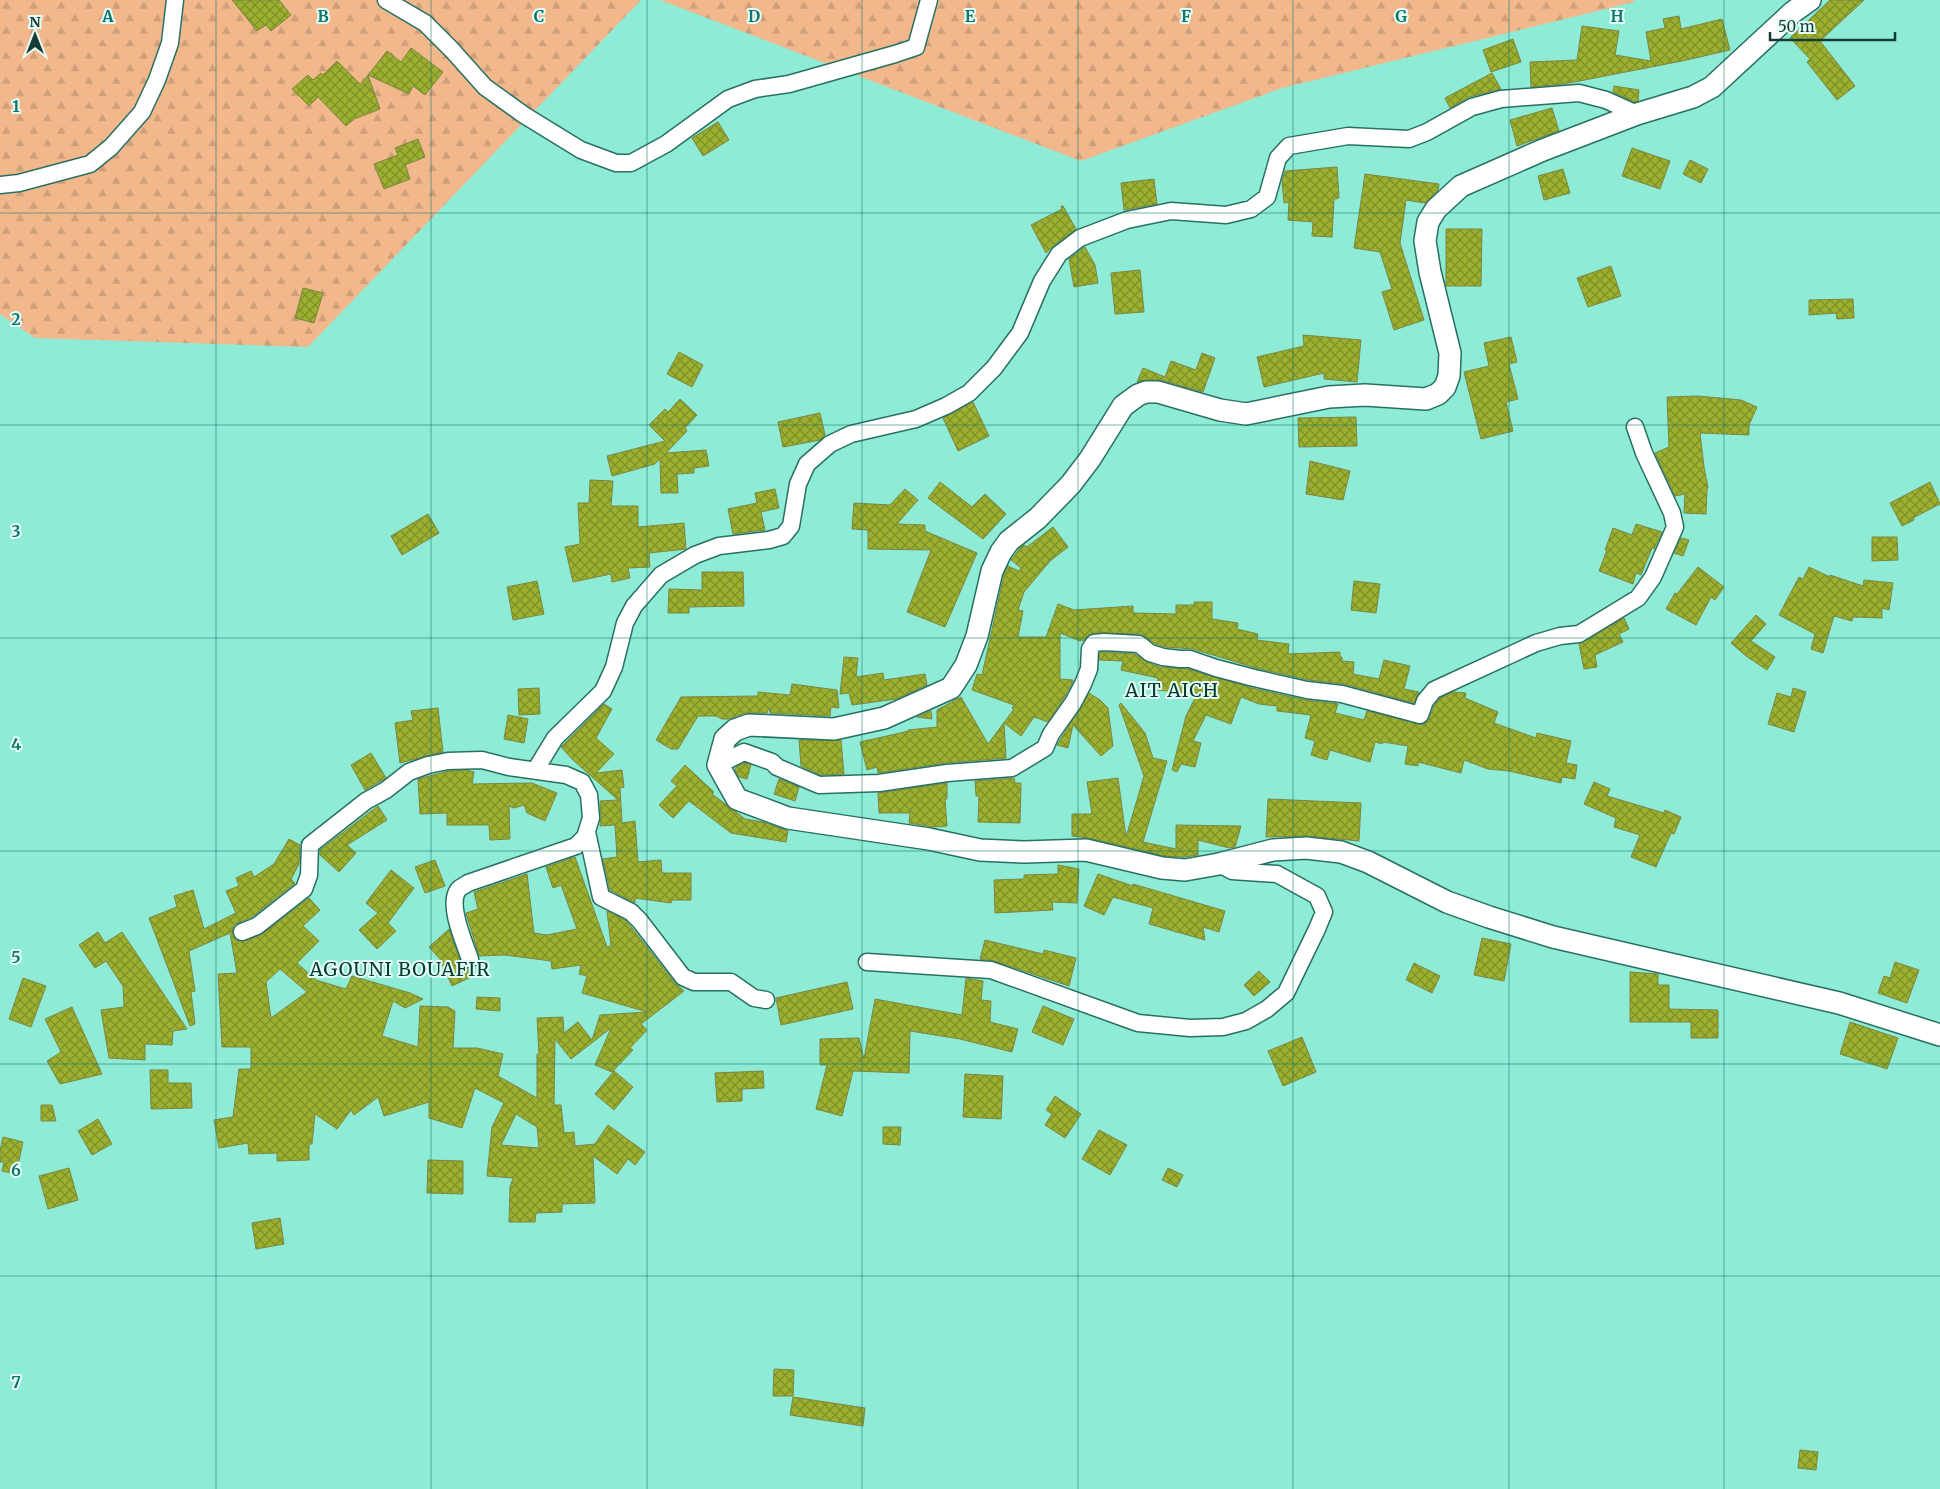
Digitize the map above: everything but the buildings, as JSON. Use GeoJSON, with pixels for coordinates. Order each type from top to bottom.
{"type":"FeatureCollection","features":[{"type":"Feature","properties":{"kind":"main road"},"geometry":{"type":"LineString","coordinates":[[1810,0],[1793,12],[1712,87],[1693,97],[1637,114],[1543,150],[1461,186],[1436,209],[1428,222],[1425,241],[1430,272],[1450,353],[1449,376],[1445,387],[1438,394],[1426,398],[1365,395],[1329,397],[1246,414],[1226,412],[1158,392],[1146,392],[1138,395],[1123,406],[1090,459],[1071,484],[1038,518],[1010,541],[1001,552],[992,571],[977,636],[966,665],[951,688],[884,718],[834,729],[749,725],[735,730],[725,739],[718,765],[737,799],[788,818],[929,838],[980,850],[1024,852],[1086,850],[1162,868],[1185,870],[1219,864],[1273,850],[1306,848],[1341,852],[1368,862],[1447,902],[1544,934],[1839,1003],[1940,1036]]}},
{"type":"Feature","properties":{"kind":"street"},"geometry":{"type":"LineString","coordinates":[[0,185],[19,183],[90,164],[111,146],[142,112],[157,80],[170,43],[175,0]]}},
{"type":"Feature","properties":{"kind":"street"},"geometry":{"type":"LineString","coordinates":[[386,0],[425,23],[485,87],[524,115],[581,150],[616,163],[631,163],[666,144],[728,99],[755,89],[789,84],[895,54],[916,46],[930,0]]}},
{"type":"Feature","properties":{"kind":"street"},"geometry":{"type":"LineString","coordinates":[[536,769],[555,738],[603,692],[614,667],[625,622],[634,606],[661,576],[695,555],[718,546],[769,540],[783,536],[791,526],[798,484],[807,464],[830,444],[851,434],[916,419],[946,406],[969,393],[994,368],[1020,333],[1042,280],[1058,254],[1080,238],[1127,220],[1170,211],[1226,215],[1251,209],[1267,197],[1278,158],[1289,146],[1348,136],[1409,139],[1427,132],[1472,107],[1501,99],[1579,93],[1606,100],[1637,114]]}},
{"type":"Feature","properties":{"kind":"street"},"geometry":{"type":"LineString","coordinates":[[718,765],[744,752],[772,762],[777,767],[819,785],[878,783],[947,773],[1012,768],[1045,748],[1051,734],[1073,703],[1083,684],[1089,669],[1090,649],[1094,643],[1104,642],[1139,644],[1150,653],[1162,657],[1190,658],[1216,668],[1254,678],[1307,690],[1342,694],[1420,715],[1425,701],[1434,690],[1536,643],[1560,636],[1579,634],[1638,598],[1653,577],[1674,527],[1672,513],[1644,453],[1635,427]]}},
{"type":"Feature","properties":{"kind":"street"},"geometry":{"type":"LineString","coordinates":[[242,932],[257,926],[304,890],[309,874],[310,845],[366,801],[409,772],[428,765],[448,761],[482,760],[509,767],[536,769],[566,775],[582,782],[589,795],[591,818],[585,837],[576,846],[468,883],[458,890],[455,919],[470,959]]}},
{"type":"Feature","properties":{"kind":"street"},"geometry":{"type":"LineString","coordinates":[[587,832],[601,897],[631,912],[640,920],[683,977],[694,982],[731,982],[754,998],[766,1000]]}},
{"type":"Feature","properties":{"kind":"street"},"geometry":{"type":"LineString","coordinates":[[867,962],[991,970],[1138,1023],[1190,1028],[1223,1027],[1246,1021],[1267,1009],[1286,992],[1324,912],[1317,896],[1277,874],[1232,871],[1219,864]]}},
{"type":"Feature","properties":{"kind":"green space"},"geometry":{"type":"Polygon","coordinates":[[[0,0],[641,0],[308,347],[35,338],[0,314],[0,0]]]}},
{"type":"Feature","properties":{"kind":"green space"},"geometry":{"type":"Polygon","coordinates":[[[660,0],[1634,0],[1634,2],[1282,88],[1081,161],[660,0]]]}},
{"type":"Feature","properties":{"kind":"district","name":"AIT AICH"},"geometry":{"type":"Point","coordinates":[1172,690]}},
{"type":"Feature","properties":{"kind":"district","name":"AGOUNI BOUAFIR"},"geometry":{"type":"Point","coordinates":[400,969]}}]}
